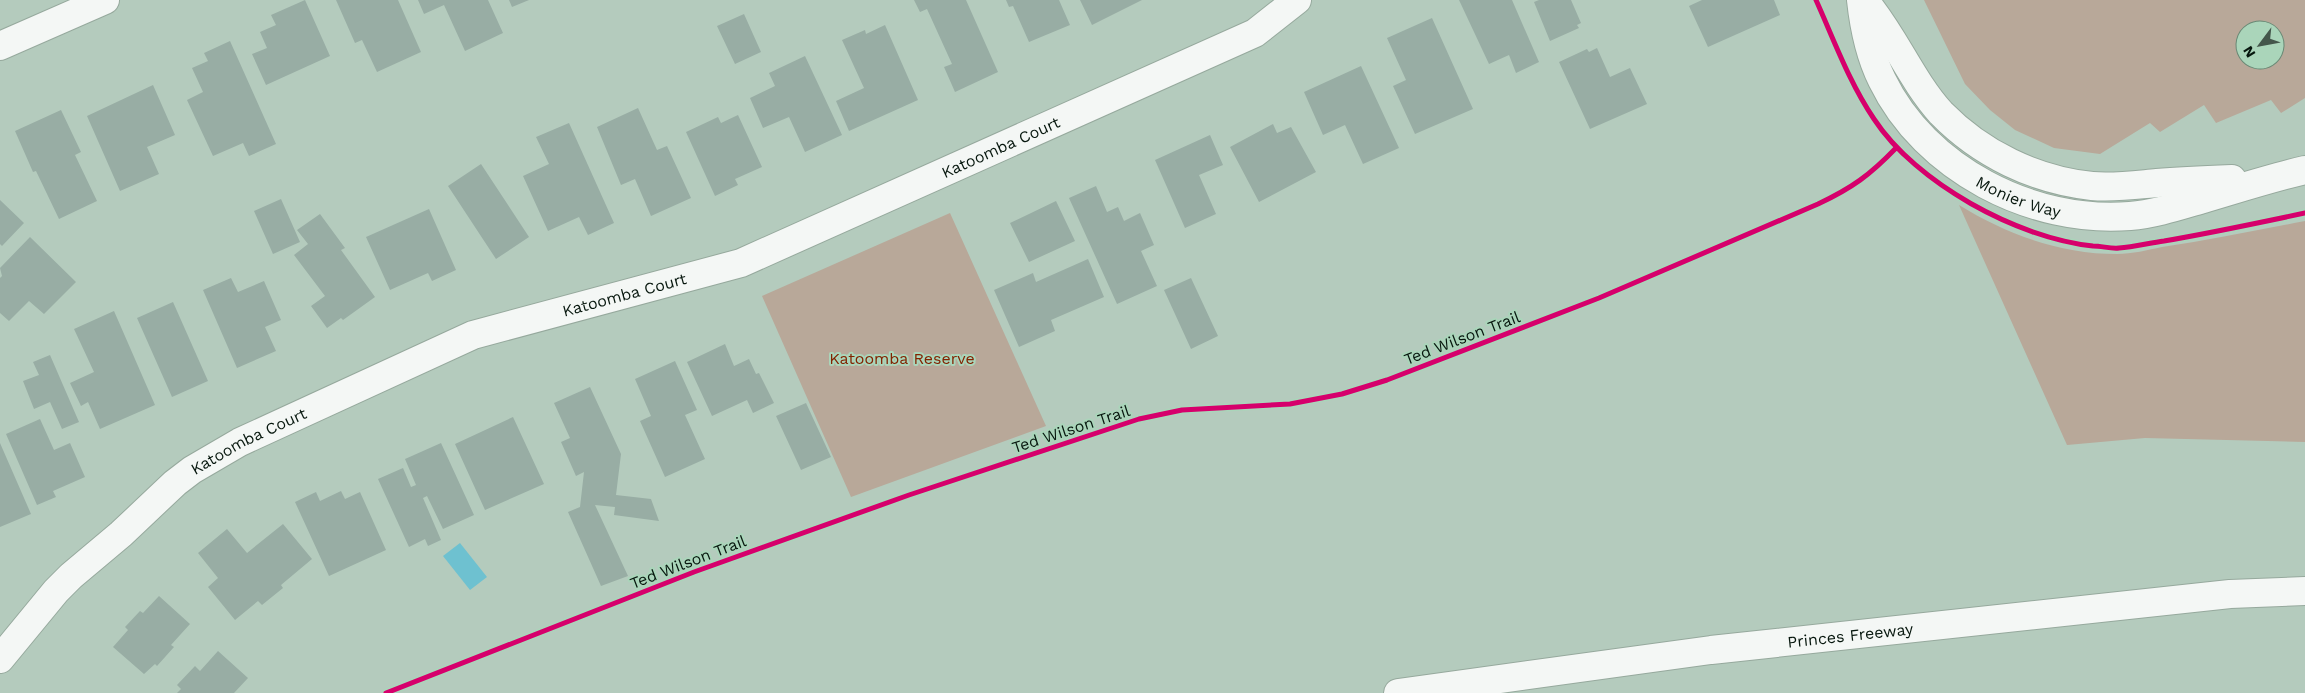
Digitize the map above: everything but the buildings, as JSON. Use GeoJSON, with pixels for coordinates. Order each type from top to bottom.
{"type":"FeatureCollection","features":[{"type":"Feature","properties":{"kind":"main road"},"geometry":{"type":"LineString","coordinates":[[0,46],[105,0]]}},
{"type":"Feature","properties":{"kind":"main road","name":"Katoomba Court"},"geometry":{"type":"LineString","coordinates":[[0,659],[56,591],[71,576],[121,534],[175,483],[192,470],[240,442],[473,335],[741,263],[1255,33],[1298,0]]}},
{"type":"Feature","properties":{"kind":"main road","name":"Monier Way"},"geometry":{"type":"LineString","coordinates":[[1862,0],[1884,24],[1920,86],[1941,113],[1980,145],[2017,166],[2049,178],[2093,186],[2276,177],[2305,170]]}},
{"type":"Feature","properties":{"kind":"main road","name":"Princes Freeway"},"geometry":{"type":"LineString","coordinates":[[1398,693],[1721,648],[2230,594],[2305,591]]}},
{"type":"Feature","properties":{"kind":"green space"},"geometry":{"type":"Polygon","coordinates":[[[1924,0],[2305,0],[2305,98],[2281,113],[2271,100],[2216,123],[2204,105],[2160,132],[2150,123],[2100,154],[2054,148],[2015,130],[1990,110],[1965,84],[1924,0]]]}},
{"type":"Feature","properties":{"kind":"green space"},"geometry":{"type":"Polygon","coordinates":[[[1959,205],[1996,225],[2034,240],[2075,250],[2117,254],[2134,253],[2305,221],[2305,442],[2145,438],[2067,445],[1959,205]]]}},
{"type":"Feature","properties":{"kind":"green space","name":"Katoomba Reserve"},"geometry":{"type":"Polygon","coordinates":[[[950,213],[1046,426],[851,497],[762,296],[950,213]]]}},
{"type":"Feature","properties":{"kind":"water"},"geometry":{"type":"Polygon","coordinates":[[[460,543],[487,577],[470,590],[443,556],[460,543]]]}},
{"type":"Feature","properties":{"kind":"cycle path"},"geometry":{"type":"LineString","coordinates":[[1816,0],[1842,61],[1857,90],[1874,119],[1892,143],[1915,165],[1942,185],[1971,204],[2001,219],[2033,232],[2063,241],[2116,248],[2199,235],[2305,213]]}},
{"type":"Feature","properties":{"kind":"cycle path","name":"Ted Wilson Trail"},"geometry":{"type":"LineString","coordinates":[[386,693],[694,572],[909,495],[1139,419],[1182,410],[1290,404],[1342,394],[1387,380],[1599,298],[1818,204],[1860,180],[1896,148]]}}]}
